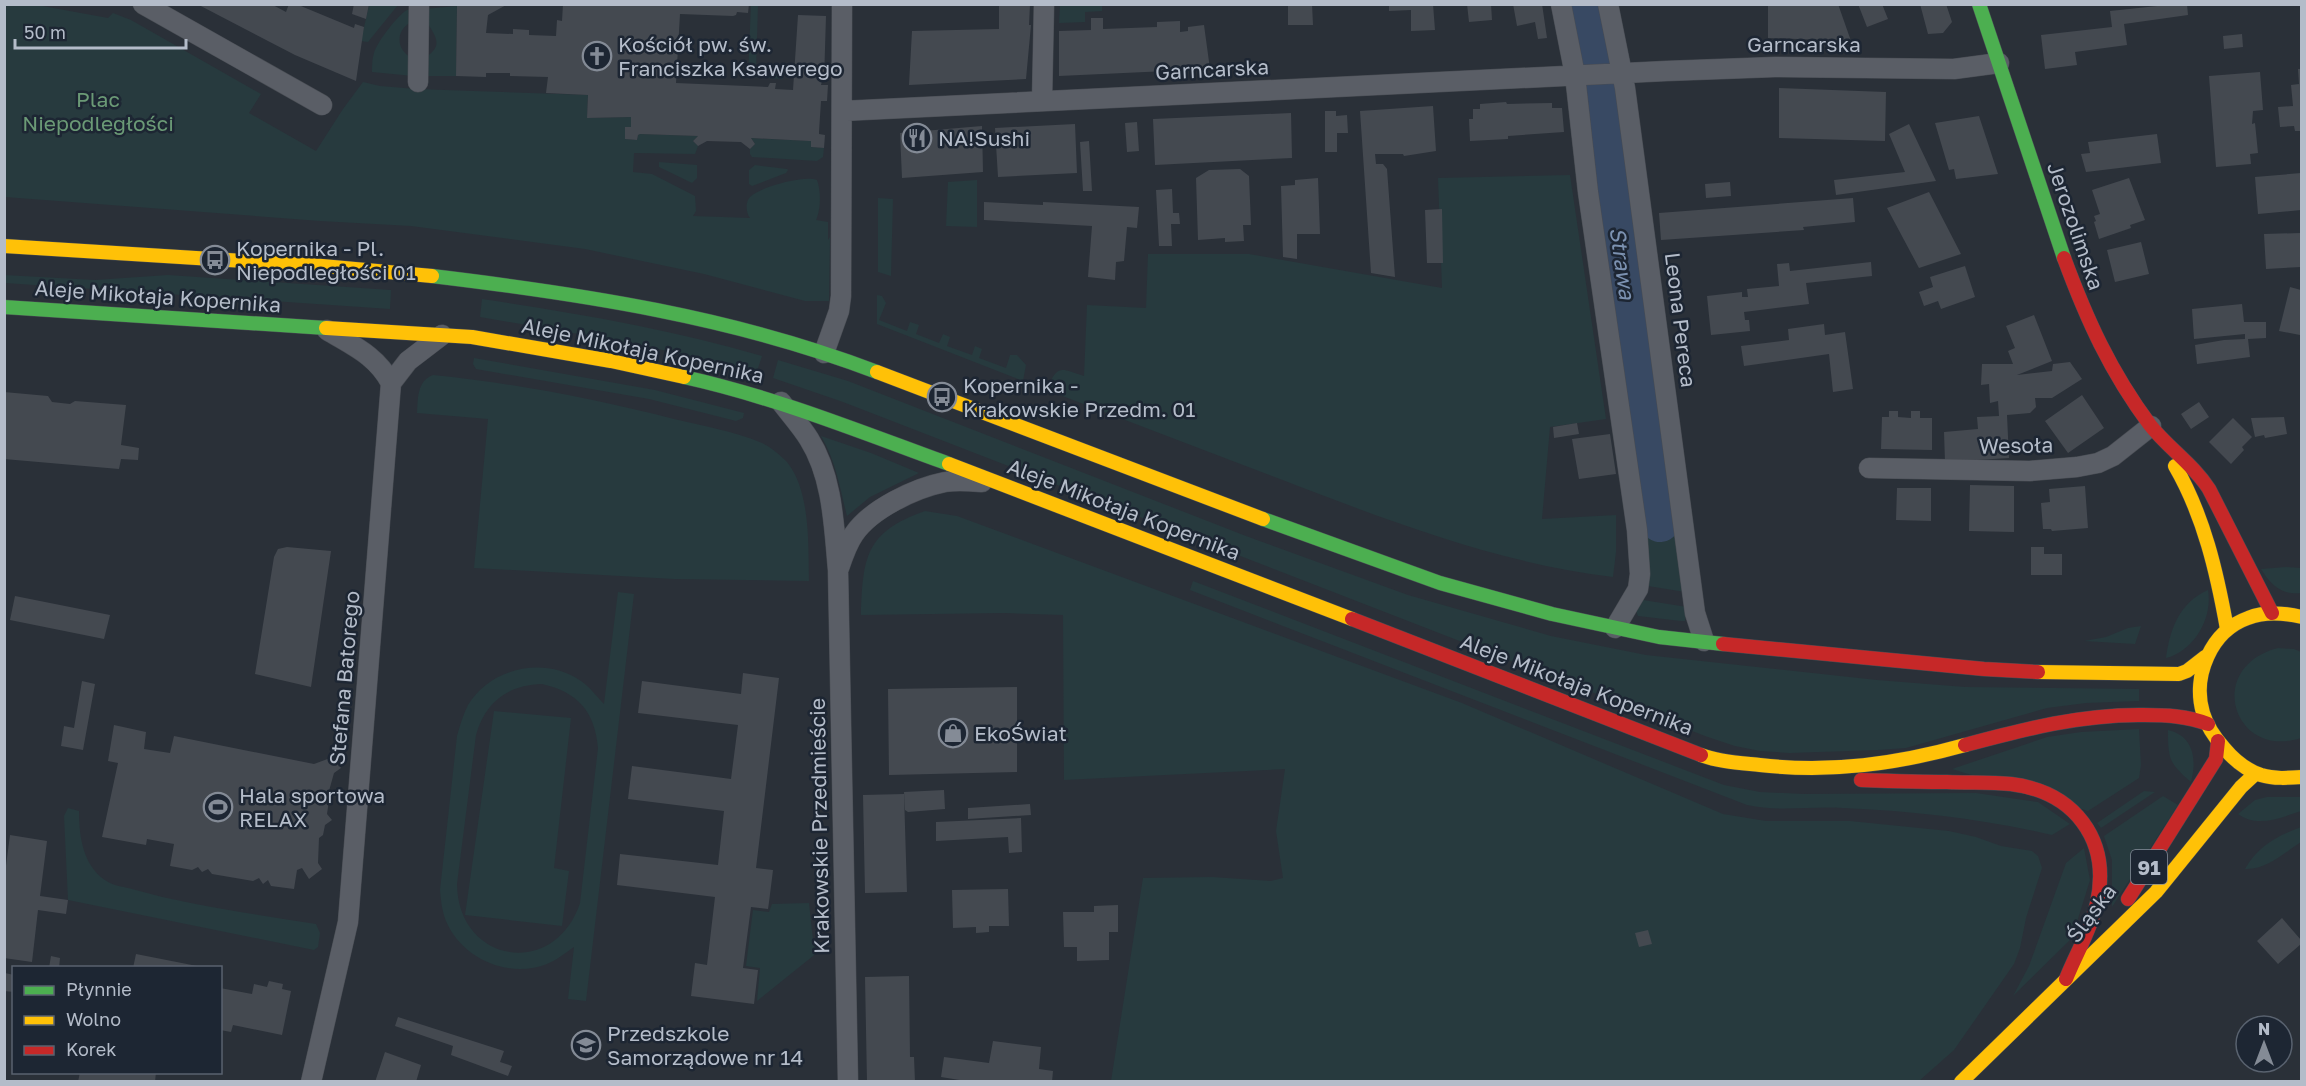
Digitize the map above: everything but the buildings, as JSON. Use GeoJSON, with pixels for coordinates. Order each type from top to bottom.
{"type":"FeatureCollection","features":[{"type":"Feature","properties":{"kind":"main road","name":"Jerozolimska"},"geometry":{"type":"LineString","coordinates":[[1979,4],[2086,319],[2114,373],[2151,426],[2199,474],[2213,495],[2272,613]]}},
{"type":"Feature","properties":{"kind":"main road","name":"Aleje Mikołaja Kopernika"},"geometry":{"type":"LineString","coordinates":[[4,246],[393,272],[560,293],[669,312],[776,338],[825,353],[1278,525],[1429,579],[1552,614],[1659,637],[1984,669],[2083,674],[2179,674],[2187,671],[2205,657]]}},
{"type":"Feature","properties":{"kind":"main road","name":"Aleje Mikołaja Kopernika"},"geometry":{"type":"LineString","coordinates":[[4,307],[472,337],[611,361],[730,387],[781,402],[999,482],[1709,758],[1762,767],[1844,769],[1883,764],[1961,748],[2037,726],[2083,718],[2132,715],[2193,717],[2208,724]]}},
{"type":"Feature","properties":{"kind":"main road","name":"Jerozolimska"},"geometry":{"type":"LineString","coordinates":[[2167,444],[2178,472],[2189,490],[2214,562],[2227,629]]}},
{"type":"Feature","properties":{"kind":"main road"},"geometry":{"type":"LineString","coordinates":[[2301,617],[2272,613],[2253,615],[2227,629],[2217,637],[2205,657],[2201,696],[2202,711],[2208,724],[2218,741],[2239,764],[2255,774],[2279,778],[2301,777]]}},
{"type":"Feature","properties":{"kind":"main road","name":"Śląska"},"geometry":{"type":"LineString","coordinates":[[2064,984],[2131,894],[2216,759],[2218,741]]}},
{"type":"Feature","properties":{"kind":"main road"},"geometry":{"type":"LineString","coordinates":[[1709,758],[1751,774],[1782,778],[2010,784],[2034,788],[2058,798],[2086,824],[2094,838],[2099,866],[2096,908],[2064,984]]}},
{"type":"Feature","properties":{"kind":"main road","name":"Śląska"},"geometry":{"type":"LineString","coordinates":[[1961,1082],[2156,892],[2241,787],[2255,774]]}},
{"type":"Feature","properties":{"kind":"street"},"geometry":{"type":"LineString","coordinates":[[143,4],[322,105]]}},
{"type":"Feature","properties":{"kind":"street"},"geometry":{"type":"LineString","coordinates":[[418,4],[418,82]]}},
{"type":"Feature","properties":{"kind":"street"},"geometry":{"type":"LineString","coordinates":[[825,353],[841,301],[842,4]]}},
{"type":"Feature","properties":{"kind":"street"},"geometry":{"type":"LineString","coordinates":[[1042,101],[1044,4]]}},
{"type":"Feature","properties":{"kind":"street"},"geometry":{"type":"LineString","coordinates":[[1561,4],[1579,75],[1588,192],[1637,530],[1640,574],[1638,589],[1615,628]]}},
{"type":"Feature","properties":{"kind":"street","name":"Leona Pereca"},"geometry":{"type":"LineString","coordinates":[[1608,4],[1616,74],[1639,179],[1695,613],[1704,641]]}},
{"type":"Feature","properties":{"kind":"street","name":"Garncarska"},"geometry":{"type":"LineString","coordinates":[[842,111],[1579,75],[1775,67],[1954,69],[1999,63]]}},
{"type":"Feature","properties":{"kind":"street"},"geometry":{"type":"LineString","coordinates":[[321,327],[374,359],[391,383],[408,361],[442,335]]}},
{"type":"Feature","properties":{"kind":"street","name":"Stefana Batorego"},"geometry":{"type":"LineString","coordinates":[[311,1082],[348,922],[391,383]]}},
{"type":"Feature","properties":{"kind":"street","name":"Krakowskie Przedmieście"},"geometry":{"type":"LineString","coordinates":[[781,402],[810,440],[820,464],[830,497],[838,570],[848,1082]]}},
{"type":"Feature","properties":{"kind":"street","name":"Wesoła"},"geometry":{"type":"LineString","coordinates":[[1869,468],[2030,471],[2077,467],[2098,463],[2113,456],[2151,426]]}},
{"type":"Feature","properties":{"kind":"street","name":"Krakowskie Przedmieście"},"geometry":{"type":"LineString","coordinates":[[838,570],[853,535],[861,525],[885,506],[913,492],[944,482],[999,482]]}},
{"type":"Feature","properties":{"kind":"green space","name":"Plac Niepodległości"},"geometry":{"type":"Polygon","coordinates":[[[4,5],[37,5],[108,18],[113,13],[131,20],[261,94],[249,113],[316,151],[363,82],[416,89],[588,95],[587,118],[631,117],[631,127],[625,128],[625,139],[637,140],[640,134],[698,136],[693,141],[698,146],[695,154],[634,153],[633,172],[652,174],[695,196],[696,211],[693,216],[750,218],[747,202],[755,193],[772,186],[802,179],[817,180],[820,200],[816,220],[828,222],[828,240],[830,237],[829,301],[805,301],[704,274],[585,249],[411,226],[5,197],[4,5]]]}},
{"type":"Feature","properties":{"kind":"green space"},"geometry":{"type":"Polygon","coordinates":[[[369,5],[398,5],[368,42],[361,41],[369,5]]]}},
{"type":"Feature","properties":{"kind":"green space"},"geometry":{"type":"Polygon","coordinates":[[[751,5],[758,5],[756,72],[783,73],[783,79],[748,77],[751,5]]]}},
{"type":"Feature","properties":{"kind":"green space"},"geometry":{"type":"Polygon","coordinates":[[[1060,5],[1102,5],[1102,11],[1085,12],[1085,22],[1059,23],[1060,5]]]}},
{"type":"Feature","properties":{"kind":"green space"},"geometry":{"type":"Polygon","coordinates":[[[1592,5],[1599,5],[1608,46],[1601,47],[1592,5]]]}},
{"type":"Feature","properties":{"kind":"green space"},"geometry":{"type":"Polygon","coordinates":[[[457,6],[456,76],[425,76],[424,58],[434,50],[436,38],[427,21],[424,9],[457,6]]]}},
{"type":"Feature","properties":{"kind":"green space"},"geometry":{"type":"Polygon","coordinates":[[[407,10],[411,10],[411,22],[402,30],[400,45],[412,58],[413,76],[372,72],[373,55],[379,42],[393,23],[407,10]]]}},
{"type":"Feature","properties":{"kind":"green space"},"geometry":{"type":"Polygon","coordinates":[[[1619,94],[1685,592],[1648,586],[1585,98],[1594,97],[1598,150],[1641,445],[1650,523],[1668,522],[1617,157],[1612,95],[1619,94]]]}},
{"type":"Feature","properties":{"kind":"green space"},"geometry":{"type":"Polygon","coordinates":[[[751,138],[811,141],[811,147],[824,148],[823,157],[817,161],[752,157],[750,149],[755,144],[751,138]]]}},
{"type":"Feature","properties":{"kind":"green space"},"geometry":{"type":"Polygon","coordinates":[[[659,162],[697,165],[697,178],[692,183],[659,167],[659,162]]]}},
{"type":"Feature","properties":{"kind":"green space"},"geometry":{"type":"Polygon","coordinates":[[[755,165],[788,170],[786,173],[752,186],[749,184],[749,170],[755,165]]]}},
{"type":"Feature","properties":{"kind":"green space"},"geometry":{"type":"Polygon","coordinates":[[[1570,175],[1606,419],[1550,427],[1542,519],[1616,515],[1613,577],[1532,563],[1414,529],[1047,390],[1060,370],[1084,376],[1087,305],[1146,308],[1148,254],[1249,254],[1442,288],[1438,178],[1570,175]]]}},
{"type":"Feature","properties":{"kind":"green space"},"geometry":{"type":"Polygon","coordinates":[[[977,180],[977,227],[946,226],[948,182],[977,180]]]}},
{"type":"Feature","properties":{"kind":"green space"},"geometry":{"type":"Polygon","coordinates":[[[878,198],[893,199],[891,276],[878,272],[878,198]]]}},
{"type":"Feature","properties":{"kind":"green space"},"geometry":{"type":"Polygon","coordinates":[[[4,275],[95,280],[168,275],[391,290],[390,309],[5,283],[4,275]]]}},
{"type":"Feature","properties":{"kind":"green space"},"geometry":{"type":"Polygon","coordinates":[[[877,295],[882,296],[886,303],[879,320],[907,331],[910,322],[919,325],[916,334],[939,343],[943,334],[950,337],[947,346],[972,355],[975,346],[982,349],[979,358],[1006,368],[1010,355],[1017,355],[1026,365],[1023,381],[877,324],[877,295]]]}},
{"type":"Feature","properties":{"kind":"green space"},"geometry":{"type":"Polygon","coordinates":[[[482,299],[623,323],[762,356],[756,374],[647,346],[480,317],[482,299]]]}},
{"type":"Feature","properties":{"kind":"green space"},"geometry":{"type":"Polygon","coordinates":[[[474,358],[655,390],[744,413],[743,418],[736,421],[649,399],[476,369],[473,364],[474,358]]]}},
{"type":"Feature","properties":{"kind":"green space"},"geometry":{"type":"Polygon","coordinates":[[[778,360],[848,381],[1246,536],[1408,595],[1551,636],[1646,655],[1877,680],[1965,687],[2139,689],[2139,701],[2086,703],[2047,708],[1906,748],[1790,753],[1760,751],[1735,746],[843,402],[773,378],[778,360]]]}},
{"type":"Feature","properties":{"kind":"green space"},"geometry":{"type":"Polygon","coordinates":[[[433,375],[494,382],[584,398],[718,429],[765,445],[787,462],[800,488],[807,519],[809,581],[674,579],[474,568],[488,419],[417,413],[421,386],[433,375]]]}},
{"type":"Feature","properties":{"kind":"green space"},"geometry":{"type":"Polygon","coordinates":[[[821,436],[919,473],[870,497],[847,516],[834,465],[821,436]]]}},
{"type":"Feature","properties":{"kind":"green space"},"geometry":{"type":"Polygon","coordinates":[[[925,511],[957,516],[1462,703],[1723,814],[1766,821],[1850,821],[1949,831],[2001,846],[2032,851],[2038,856],[2042,868],[2014,964],[1954,1050],[1919,1081],[1111,1081],[1143,878],[1212,877],[1271,881],[1283,878],[1276,831],[1285,769],[1064,780],[1063,615],[1004,613],[861,615],[863,578],[871,550],[890,528],[925,511]]]}},
{"type":"Feature","properties":{"kind":"green space"},"geometry":{"type":"Polygon","coordinates":[[[2301,568],[2301,593],[2282,591],[2277,588],[2261,569],[2301,568]]]}},
{"type":"Feature","properties":{"kind":"green space"},"geometry":{"type":"Polygon","coordinates":[[[1193,581],[1724,785],[1760,792],[1803,794],[1976,793],[2038,802],[2070,824],[2052,835],[1974,820],[1896,811],[1771,808],[1747,805],[1190,590],[1193,581]]]}},
{"type":"Feature","properties":{"kind":"green space"},"geometry":{"type":"Polygon","coordinates":[[[2208,590],[2207,611],[2199,632],[2185,648],[2166,658],[2173,627],[2178,618],[2190,602],[2208,590]]]}},
{"type":"Feature","properties":{"kind":"green space"},"geometry":{"type":"Polygon","coordinates":[[[618,592],[634,594],[586,1001],[568,999],[574,947],[547,964],[532,968],[517,969],[488,962],[463,946],[453,934],[446,921],[440,890],[457,736],[468,705],[478,692],[504,674],[520,669],[551,669],[567,673],[581,681],[604,704],[618,592]],[[542,684],[530,685],[509,692],[485,713],[476,735],[457,884],[462,911],[473,931],[490,945],[510,952],[530,951],[550,943],[568,927],[580,903],[598,748],[593,724],[588,714],[575,698],[542,684]]]}},
{"type":"Feature","properties":{"kind":"green space"},"geometry":{"type":"Polygon","coordinates":[[[1643,600],[1687,607],[1685,621],[1638,616],[1636,611],[1643,600]]]}},
{"type":"Feature","properties":{"kind":"green space"},"geometry":{"type":"Polygon","coordinates":[[[2141,626],[2135,644],[2084,641],[2106,637],[2128,628],[2141,626]]]}},
{"type":"Feature","properties":{"kind":"green space"},"geometry":{"type":"Polygon","coordinates":[[[2278,648],[2301,652],[2301,738],[2277,741],[2258,736],[2244,724],[2236,708],[2235,691],[2241,673],[2255,658],[2278,648]]]}},
{"type":"Feature","properties":{"kind":"green space"},"geometry":{"type":"Polygon","coordinates":[[[494,711],[571,718],[554,868],[569,871],[562,926],[465,915],[494,711]]]}},
{"type":"Feature","properties":{"kind":"green space"},"geometry":{"type":"Polygon","coordinates":[[[2139,729],[2141,765],[2139,778],[2088,811],[1952,769],[2047,737],[2081,732],[2139,729]]]}},
{"type":"Feature","properties":{"kind":"green space"},"geometry":{"type":"Polygon","coordinates":[[[2168,730],[2177,733],[2188,743],[2194,765],[2191,782],[2171,760],[2168,730]]]}},
{"type":"Feature","properties":{"kind":"green space"},"geometry":{"type":"Polygon","coordinates":[[[2144,791],[2155,792],[2101,828],[2097,823],[2144,791]]]}},
{"type":"Feature","properties":{"kind":"green space"},"geometry":{"type":"Polygon","coordinates":[[[2163,796],[2178,805],[2112,907],[2112,860],[2104,836],[2163,796]]]}},
{"type":"Feature","properties":{"kind":"green space"},"geometry":{"type":"Polygon","coordinates":[[[2267,797],[2301,797],[2301,811],[2277,819],[2261,821],[2238,814],[2255,800],[2267,797]]]}},
{"type":"Feature","properties":{"kind":"green space"},"geometry":{"type":"Polygon","coordinates":[[[68,808],[79,811],[80,831],[88,861],[101,877],[110,883],[200,905],[316,924],[320,933],[318,947],[314,950],[68,900],[64,816],[68,808]]]}},
{"type":"Feature","properties":{"kind":"green space"},"geometry":{"type":"Polygon","coordinates":[[[2301,827],[2301,842],[2268,864],[2245,869],[2262,848],[2284,834],[2301,827]]]}},
{"type":"Feature","properties":{"kind":"green space"},"geometry":{"type":"Polygon","coordinates":[[[2084,848],[2090,880],[2072,938],[2013,996],[2029,966],[2066,863],[2084,848]]]}},
{"type":"Feature","properties":{"kind":"green space"},"geometry":{"type":"Polygon","coordinates":[[[809,903],[813,940],[818,941],[818,952],[757,1001],[760,968],[746,966],[753,910],[769,912],[772,904],[809,903]]]}},
{"type":"Feature","properties":{"kind":"waterway","name":"Strawa"},"geometry":{"type":"LineString","coordinates":[[1582,4],[1599,97],[1660,522]]}},
{"type":"Feature","properties":{"kind":"traffic: fast"},"geometry":{"type":"LineString","coordinates":[[1979,4],[2064,258]]}},
{"type":"Feature","properties":{"kind":"traffic: fast"},"geometry":{"type":"LineString","coordinates":[[432,276],[601,300],[713,322],[768,336],[877,372]]}},
{"type":"Feature","properties":{"kind":"traffic: fast"},"geometry":{"type":"LineString","coordinates":[[4,307],[326,328]]}},
{"type":"Feature","properties":{"kind":"traffic: fast"},"geometry":{"type":"LineString","coordinates":[[684,377],[785,405],[949,464]]}},
{"type":"Feature","properties":{"kind":"traffic: fast"},"geometry":{"type":"LineString","coordinates":[[1263,519],[1440,583],[1552,614],[1659,637],[1723,644]]}},
{"type":"Feature","properties":{"kind":"traffic: slow"},"geometry":{"type":"LineString","coordinates":[[4,246],[322,266],[432,276]]}},
{"type":"Feature","properties":{"kind":"traffic: slow"},"geometry":{"type":"LineString","coordinates":[[326,328],[472,337],[611,361],[684,377]]}},
{"type":"Feature","properties":{"kind":"traffic: slow"},"geometry":{"type":"LineString","coordinates":[[877,372],[1263,519]]}},
{"type":"Feature","properties":{"kind":"traffic: slow"},"geometry":{"type":"LineString","coordinates":[[949,464],[1352,619]]}},
{"type":"Feature","properties":{"kind":"traffic: slow"},"geometry":{"type":"LineString","coordinates":[[2175,466],[2202,525],[2219,587],[2227,629]]}},
{"type":"Feature","properties":{"kind":"traffic: slow"},"geometry":{"type":"LineString","coordinates":[[2302,617],[2268,614],[2248,618],[2235,624],[2215,644],[2208,656],[2200,684],[2200,699],[2207,723],[2217,740],[2236,760],[2261,775],[2281,778],[2302,777]]}},
{"type":"Feature","properties":{"kind":"traffic: slow"},"geometry":{"type":"LineString","coordinates":[[2038,672],[2179,674],[2187,671],[2205,657]]}},
{"type":"Feature","properties":{"kind":"traffic: slow"},"geometry":{"type":"LineString","coordinates":[[1701,755],[1723,761],[1812,768],[1889,762],[1965,745]]}},
{"type":"Feature","properties":{"kind":"traffic: slow"},"geometry":{"type":"LineString","coordinates":[[1961,1082],[2156,892],[2241,787],[2255,774]]}},
{"type":"Feature","properties":{"kind":"traffic: jam"},"geometry":{"type":"LineString","coordinates":[[2064,258],[2091,324],[2111,365],[2150,425],[2196,472],[2209,489],[2272,613]]}},
{"type":"Feature","properties":{"kind":"traffic: jam"},"geometry":{"type":"LineString","coordinates":[[1352,619],[1701,755]]}},
{"type":"Feature","properties":{"kind":"traffic: jam"},"geometry":{"type":"LineString","coordinates":[[1723,644],[2038,672]]}},
{"type":"Feature","properties":{"kind":"traffic: jam"},"geometry":{"type":"LineString","coordinates":[[1965,745],[2032,728],[2121,715],[2168,716],[2208,724]]}},
{"type":"Feature","properties":{"kind":"traffic: jam"},"geometry":{"type":"LineString","coordinates":[[2128,899],[2216,759],[2218,741]]}},
{"type":"Feature","properties":{"kind":"traffic: jam"},"geometry":{"type":"LineString","coordinates":[[1861,780],[2011,784],[2053,797],[2070,808],[2083,822],[2093,839],[2100,880],[2094,913],[2066,979]]}},
{"type":"Feature","properties":{"kind":"place","name":"Kościół pw. św. Franciszka Ksawerego"},"geometry":{"type":"Point","coordinates":[597,56]}},
{"type":"Feature","properties":{"kind":"place","name":"NA!Sushi"},"geometry":{"type":"Point","coordinates":[917,138]}},
{"type":"Feature","properties":{"kind":"place","name":"Kopernika - Pl. Niepodległości 01"},"geometry":{"type":"Point","coordinates":[215,260]}},
{"type":"Feature","properties":{"kind":"place","name":"Kopernika - Krakowskie Przedm. 01"},"geometry":{"type":"Point","coordinates":[942,397]}},
{"type":"Feature","properties":{"kind":"place","name":"EkoŚwiat"},"geometry":{"type":"Point","coordinates":[953,733]}},
{"type":"Feature","properties":{"kind":"place","name":"Hala sportowa RELAX"},"geometry":{"type":"Point","coordinates":[218,807]}},
{"type":"Feature","properties":{"kind":"place","name":"Przedszkole Samorządowe nr 14"},"geometry":{"type":"Point","coordinates":[586,1045]}}]}
